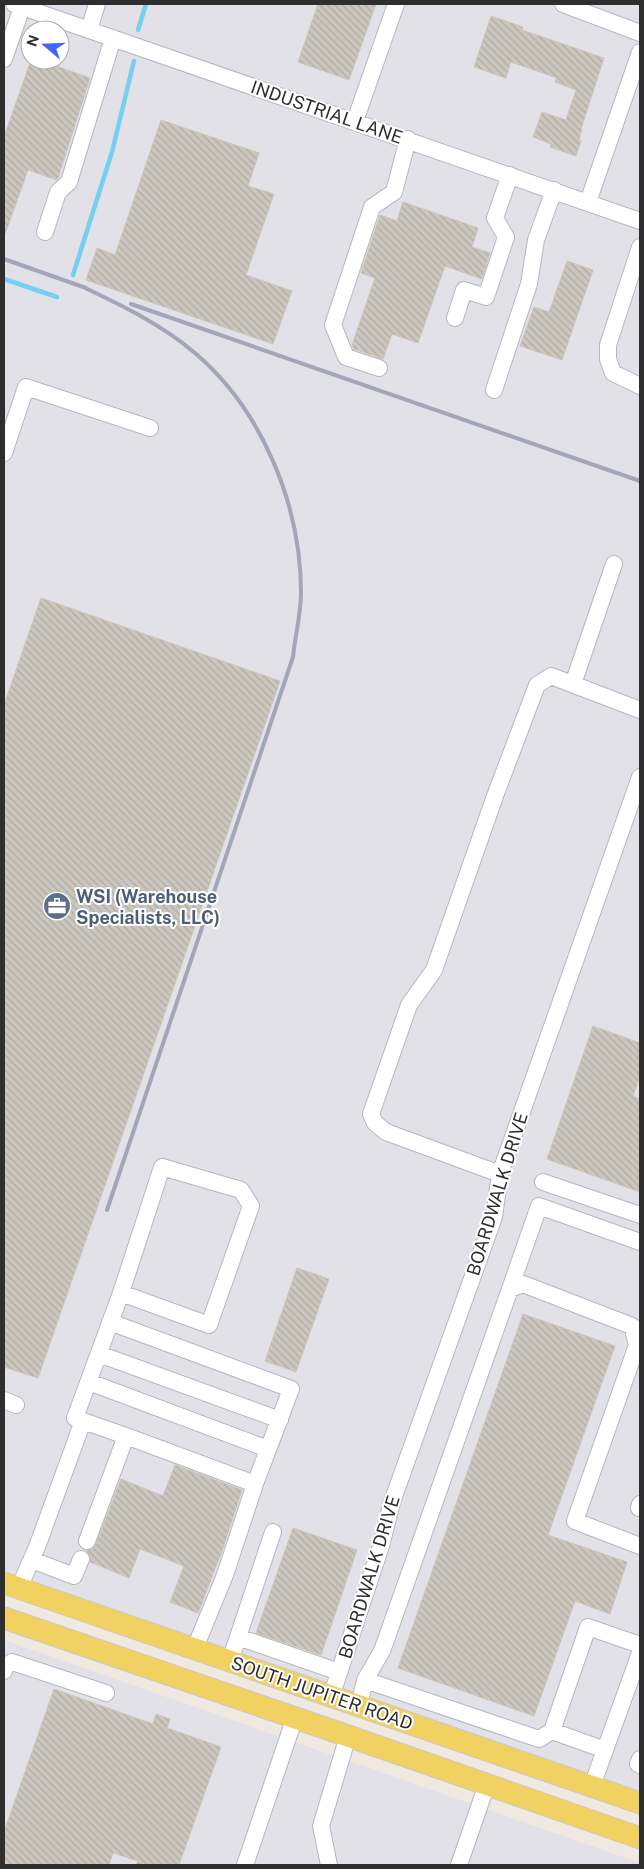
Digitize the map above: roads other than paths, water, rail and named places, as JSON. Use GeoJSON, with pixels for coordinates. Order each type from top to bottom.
{"type":"FeatureCollection","features":[{"type":"Feature","properties":{"kind":"main road","name":"SOUTH JUPITER ROAD"},"geometry":{"type":"LineString","coordinates":[[12,1585],[640,1803]]}},
{"type":"Feature","properties":{"kind":"main road","name":"SOUTH JUPITER ROAD"},"geometry":{"type":"LineString","coordinates":[[4,1618],[640,1838]]}},
{"type":"Feature","properties":{"kind":"main road"},"geometry":{"type":"LineString","coordinates":[[186,1682],[196,1648]]}},
{"type":"Feature","properties":{"kind":"main road"},"geometry":{"type":"LineString","coordinates":[[348,1736],[359,1706]]}},
{"type":"Feature","properties":{"kind":"main road"},"geometry":{"type":"LineString","coordinates":[[580,1817],[592,1786]]}},
{"type":"Feature","properties":{"kind":"street"},"geometry":{"type":"LineString","coordinates":[[89,30],[97,4]]}},
{"type":"Feature","properties":{"kind":"street"},"geometry":{"type":"LineString","coordinates":[[355,121],[396,4]]}},
{"type":"Feature","properties":{"kind":"street"},"geometry":{"type":"LineString","coordinates":[[563,4],[640,33]]}},
{"type":"Feature","properties":{"kind":"street"},"geometry":{"type":"LineString","coordinates":[[4,58],[18,5]]}},
{"type":"Feature","properties":{"kind":"street","name":"INDUSTRIAL LANE"},"geometry":{"type":"LineString","coordinates":[[18,5],[640,221]]}},
{"type":"Feature","properties":{"kind":"street"},"geometry":{"type":"LineString","coordinates":[[45,232],[58,192],[69,182],[113,38]]}},
{"type":"Feature","properties":{"kind":"street"},"geometry":{"type":"LineString","coordinates":[[588,202],[640,52]]}},
{"type":"Feature","properties":{"kind":"street"},"geometry":{"type":"LineString","coordinates":[[379,368],[346,357],[333,325],[372,208],[394,192],[408,140]]}},
{"type":"Feature","properties":{"kind":"street"},"geometry":{"type":"LineString","coordinates":[[455,318],[464,290],[486,297],[506,237],[495,218],[510,175]]}},
{"type":"Feature","properties":{"kind":"street"},"geometry":{"type":"LineString","coordinates":[[494,390],[529,284],[536,240],[554,190]]}},
{"type":"Feature","properties":{"kind":"street"},"geometry":{"type":"LineString","coordinates":[[640,247],[608,345],[608,359],[613,373],[640,386]]}},
{"type":"Feature","properties":{"kind":"street"},"geometry":{"type":"LineString","coordinates":[[4,452],[26,388],[150,428]]}},
{"type":"Feature","properties":{"kind":"street"},"geometry":{"type":"LineString","coordinates":[[573,684],[614,564]]}},
{"type":"Feature","properties":{"kind":"street"},"geometry":{"type":"LineString","coordinates":[[500,1174],[386,1132],[375,1123],[371,1114],[409,1006],[434,970],[495,796],[537,685],[551,676],[640,710]]}},
{"type":"Feature","properties":{"kind":"street","name":"BOARDWALK DRIVE"},"geometry":{"type":"LineString","coordinates":[[331,1697],[381,1546],[392,1502],[494,1217],[500,1174],[640,777]]}},
{"type":"Feature","properties":{"kind":"street"},"geometry":{"type":"LineString","coordinates":[[121,1293],[209,1325],[251,1206],[241,1190],[162,1167],[121,1293],[75,1418],[256,1484]]}},
{"type":"Feature","properties":{"kind":"street"},"geometry":{"type":"LineString","coordinates":[[543,1182],[640,1215]]}},
{"type":"Feature","properties":{"kind":"street"},"geometry":{"type":"LineString","coordinates":[[359,1706],[365,1680],[382,1651],[539,1206],[640,1242]]}},
{"type":"Feature","properties":{"kind":"street"},"geometry":{"type":"LineString","coordinates":[[510,1288],[523,1284],[632,1326],[638,1345],[575,1521],[640,1546]]}},
{"type":"Feature","properties":{"kind":"street"},"geometry":{"type":"LineString","coordinates":[[110,1322],[291,1389],[268,1449],[225,1575],[196,1648]]}},
{"type":"Feature","properties":{"kind":"street"},"geometry":{"type":"LineString","coordinates":[[99,1354],[280,1420]]}},
{"type":"Feature","properties":{"kind":"street"},"geometry":{"type":"LineString","coordinates":[[89,1382],[268,1449]]}},
{"type":"Feature","properties":{"kind":"street"},"geometry":{"type":"LineString","coordinates":[[12,1585],[34,1554],[82,1420]]}},
{"type":"Feature","properties":{"kind":"street"},"geometry":{"type":"LineString","coordinates":[[87,1541],[126,1436]]}},
{"type":"Feature","properties":{"kind":"street"},"geometry":{"type":"LineString","coordinates":[[230,1661],[273,1532]]}},
{"type":"Feature","properties":{"kind":"street"},"geometry":{"type":"LineString","coordinates":[[34,1554],[74,1576],[81,1559]]}},
{"type":"Feature","properties":{"kind":"street"},"geometry":{"type":"LineString","coordinates":[[365,1680],[539,1739],[552,1730],[588,1627],[640,1645]]}},
{"type":"Feature","properties":{"kind":"street"},"geometry":{"type":"LineString","coordinates":[[238,1637],[339,1672]]}},
{"type":"Feature","properties":{"kind":"street"},"geometry":{"type":"LineString","coordinates":[[592,1786],[640,1653]]}},
{"type":"Feature","properties":{"kind":"street"},"geometry":{"type":"LineString","coordinates":[[4,1671],[6,1666],[12,1662],[106,1693]]}},
{"type":"Feature","properties":{"kind":"street"},"geometry":{"type":"LineString","coordinates":[[245,1865],[295,1718]]}},
{"type":"Feature","properties":{"kind":"street"},"geometry":{"type":"LineString","coordinates":[[552,1730],[605,1750]]}},
{"type":"Feature","properties":{"kind":"street"},"geometry":{"type":"LineString","coordinates":[[329,1865],[321,1826],[348,1736]]}},
{"type":"Feature","properties":{"kind":"street"},"geometry":{"type":"LineString","coordinates":[[640,1759],[638,1764],[640,1765]]}},
{"type":"Feature","properties":{"kind":"street"},"geometry":{"type":"LineString","coordinates":[[458,1865],[487,1784]]}},
{"type":"Feature","properties":{"kind":"waterway"},"geometry":{"type":"LineString","coordinates":[[138,30],[146,4]]}},
{"type":"Feature","properties":{"kind":"waterway"},"geometry":{"type":"LineString","coordinates":[[73,275],[112,152],[134,61]]}},
{"type":"Feature","properties":{"kind":"waterway"},"geometry":{"type":"LineString","coordinates":[[4,279],[57,297]]}},
{"type":"Feature","properties":{"kind":"railway"},"geometry":{"type":"LineString","coordinates":[[4,259],[86,288]]}},
{"type":"Feature","properties":{"kind":"railway"},"geometry":{"type":"LineString","coordinates":[[81,286],[140,316],[182,343],[219,376],[240,402],[258,431],[273,461],[285,493],[294,526],[301,593],[293,657],[107,1210]]}},
{"type":"Feature","properties":{"kind":"railway"},"geometry":{"type":"LineString","coordinates":[[131,304],[640,481]]}},
{"type":"Feature","properties":{"kind":"place","name":"WSI (Warehouse Specialists, LLC)"},"geometry":{"type":"Point","coordinates":[57,906]}}]}
